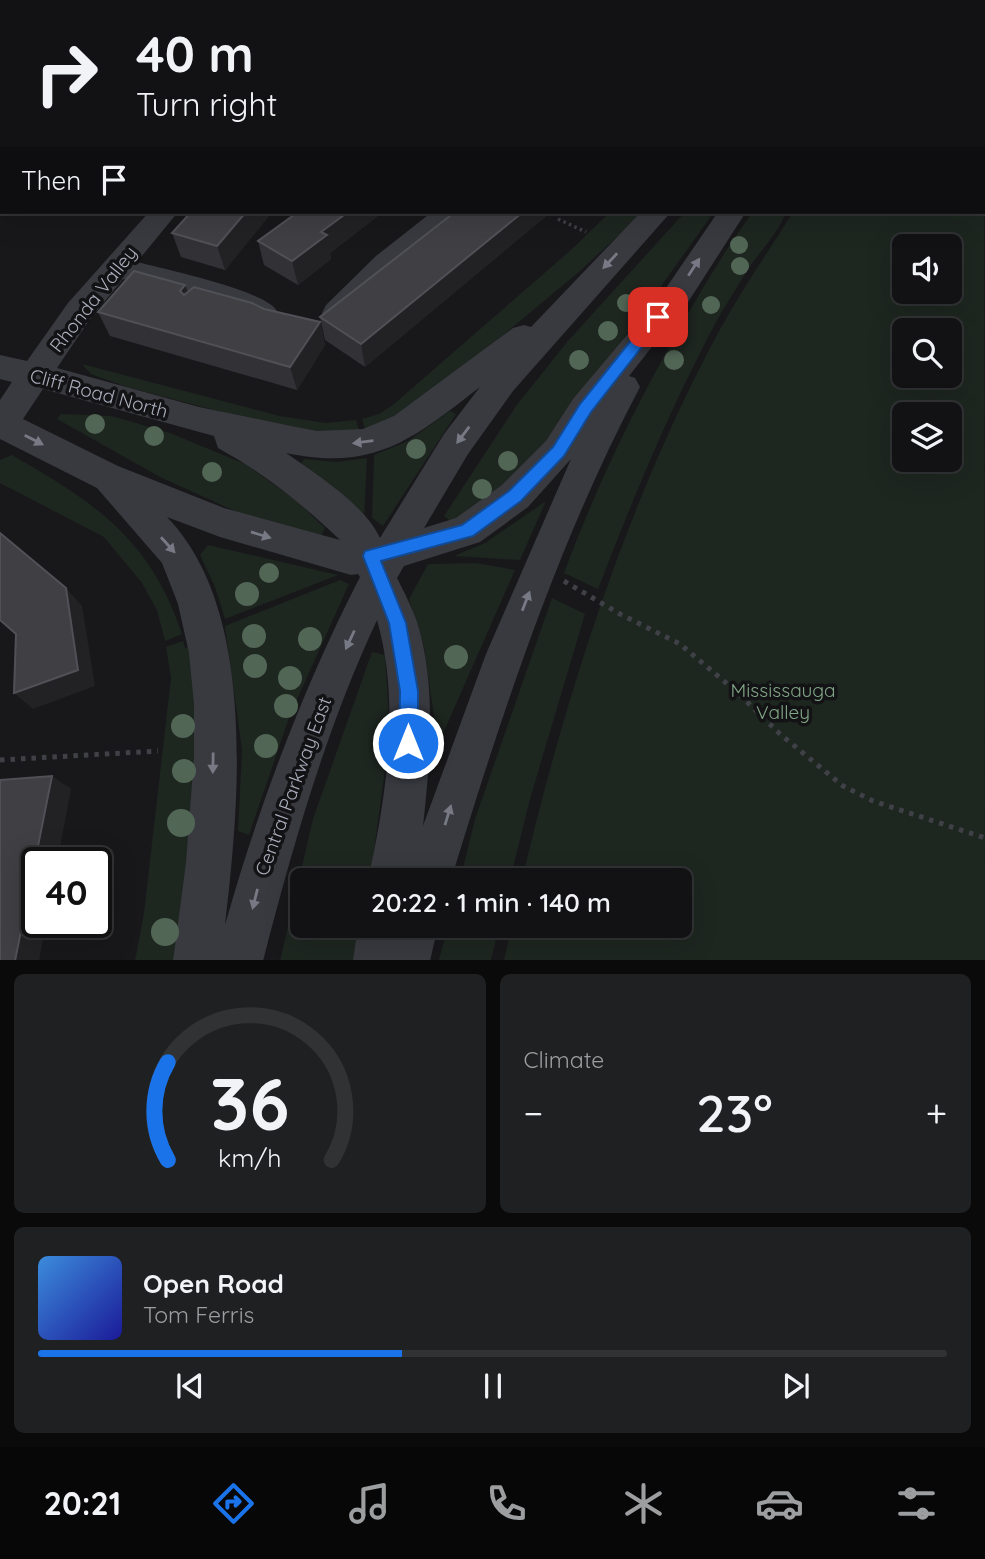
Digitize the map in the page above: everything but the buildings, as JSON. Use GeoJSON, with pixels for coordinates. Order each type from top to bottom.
{"type":"FeatureCollection","features":[{"type":"Feature","properties":{"kind":"street","name":"Rhonda Valley"},"geometry":{"type":"LineString","coordinates":[[1,424],[79,311],[162,214]]}},
{"type":"Feature","properties":{"kind":"street"},"geometry":{"type":"LineString","coordinates":[[315,323],[334,315],[386,263],[447,214]]}},
{"type":"Feature","properties":{"kind":"street","name":"Central Parkway East"},"geometry":{"type":"LineString","coordinates":[[239,960],[260,879],[314,719],[381,563],[457,444],[521,359],[655,214]]}},
{"type":"Feature","properties":{"kind":"street"},"geometry":{"type":"LineString","coordinates":[[1,424],[106,476],[220,522],[286,543],[351,559],[381,563],[467,531],[515,496],[558,452],[586,408],[673,299],[731,214]]}},
{"type":"Feature","properties":{"kind":"street"},"geometry":{"type":"LineString","coordinates":[[115,267],[212,292],[252,306],[283,322]]}},
{"type":"Feature","properties":{"kind":"street"},"geometry":{"type":"LineString","coordinates":[[199,420],[317,445],[375,440],[406,425],[579,294]]}},
{"type":"Feature","properties":{"kind":"street"},"geometry":{"type":"LineString","coordinates":[[432,868],[456,788],[531,589],[606,420],[673,299]]}},
{"type":"Feature","properties":{"kind":"street","name":"Cliff Road North"},"geometry":{"type":"LineString","coordinates":[[0,367],[92,389],[199,420]]}},
{"type":"Feature","properties":{"kind":"street"},"geometry":{"type":"LineString","coordinates":[[199,420],[272,461],[313,492],[361,536],[381,563],[398,623],[409,691],[408,769],[393,868]]}},
{"type":"Feature","properties":{"kind":"street"},"geometry":{"type":"LineString","coordinates":[[106,476],[179,558],[205,630],[214,723],[208,881],[197,960]]}},
{"type":"Feature","properties":{"kind":"street"},"geometry":{"type":"LineString","coordinates":[[377,960],[379,938]]}},
{"type":"Feature","properties":{"kind":"street"},"geometry":{"type":"LineString","coordinates":[[406,960],[412,938]]}},
{"type":"Feature","properties":{"kind":"path"},"geometry":{"type":"LineString","coordinates":[[558,219],[586,232]]}},
{"type":"Feature","properties":{"kind":"path"},"geometry":{"type":"LineString","coordinates":[[561,580],[620,614],[664,634],[687,649],[780,734],[843,786],[873,801],[985,838]]}},
{"type":"Feature","properties":{"kind":"path"},"geometry":{"type":"LineString","coordinates":[[0,760],[158,751]]}},
{"type":"Feature","properties":{"kind":"green space"},"geometry":{"type":"Polygon","coordinates":[[[608,214],[642,214],[580,271],[418,406],[366,433],[362,419],[379,414],[394,404],[572,249],[608,214]]]}},
{"type":"Feature","properties":{"kind":"green space"},"geometry":{"type":"Polygon","coordinates":[[[683,214],[713,214],[549,443],[509,485],[453,523],[444,516],[516,406],[567,342],[683,214]]]}},
{"type":"Feature","properties":{"kind":"green space"},"geometry":{"type":"Polygon","coordinates":[[[752,214],[785,214],[739,284],[702,348],[655,450],[598,589],[564,573],[629,422],[694,303],[752,214]]]}},
{"type":"Feature","properties":{"kind":"green space","name":"Mississauga Valley"},"geometry":{"type":"Polygon","coordinates":[[[792,214],[984,214],[985,960],[504,960],[509,938],[692,938],[692,868],[525,868],[558,740],[602,600],[655,463],[735,302],[792,214]]]}},
{"type":"Feature","properties":{"kind":"green space"},"geometry":{"type":"Polygon","coordinates":[[[82,364],[280,416],[326,423],[356,420],[359,430],[309,435],[127,387],[91,374],[82,364]]]}},
{"type":"Feature","properties":{"kind":"green space"},"geometry":{"type":"Polygon","coordinates":[[[450,411],[456,414],[383,526],[372,518],[374,455],[408,441],[450,411]]]}},
{"type":"Feature","properties":{"kind":"green space"},"geometry":{"type":"Polygon","coordinates":[[[61,414],[112,416],[170,433],[245,464],[296,500],[325,528],[320,538],[270,527],[160,477],[57,419],[61,414]]]}},
{"type":"Feature","properties":{"kind":"green space"},"geometry":{"type":"Polygon","coordinates":[[[12,455],[94,507],[116,526],[154,572],[182,634],[165,641],[157,610],[142,583],[104,537],[0,483],[0,460],[12,455]]]}},
{"type":"Feature","properties":{"kind":"green space"},"geometry":{"type":"Polygon","coordinates":[[[367,458],[364,518],[301,463],[305,459],[337,462],[367,458]]]}},
{"type":"Feature","properties":{"kind":"green space"},"geometry":{"type":"Polygon","coordinates":[[[546,501],[520,560],[454,556],[485,543],[546,501]]]}},
{"type":"Feature","properties":{"kind":"green space"},"geometry":{"type":"Polygon","coordinates":[[[208,545],[338,575],[225,619],[215,587],[200,555],[208,545]]]}},
{"type":"Feature","properties":{"kind":"green space"},"geometry":{"type":"Polygon","coordinates":[[[476,563],[515,570],[438,745],[424,646],[409,599],[428,564],[476,563]]]}},
{"type":"Feature","properties":{"kind":"green space"},"geometry":{"type":"Polygon","coordinates":[[[340,580],[349,584],[290,715],[249,835],[238,831],[242,750],[225,626],[340,580]]]}},
{"type":"Feature","properties":{"kind":"green space"},"geometry":{"type":"Polygon","coordinates":[[[552,598],[585,614],[530,799],[513,868],[463,868],[475,819],[552,598]]]}},
{"type":"Feature","properties":{"kind":"green space"},"geometry":{"type":"Polygon","coordinates":[[[183,641],[185,648],[193,645],[204,707],[185,960],[135,960],[144,913],[171,678],[166,647],[183,641]]]}},
{"type":"Feature","properties":{"kind":"green space"},"geometry":{"type":"Polygon","coordinates":[[[372,652],[385,655],[390,733],[372,868],[302,868],[313,819],[372,652]]]}},
{"type":"Feature","properties":{"kind":"green space"},"geometry":{"type":"Polygon","coordinates":[[[290,918],[290,938],[362,938],[359,960],[280,960],[290,918]]]}},
{"type":"Feature","properties":{"kind":"green space"},"geometry":{"type":"Polygon","coordinates":[[[445,938],[496,938],[491,960],[439,960],[445,938]]]}},
{"type":"Feature","properties":{"kind":"route"},"geometry":{"type":"LineString","coordinates":[[408,743],[409,691],[398,623],[371,556],[393,553],[467,531],[515,496],[558,452],[586,408],[658,317]]}}]}
